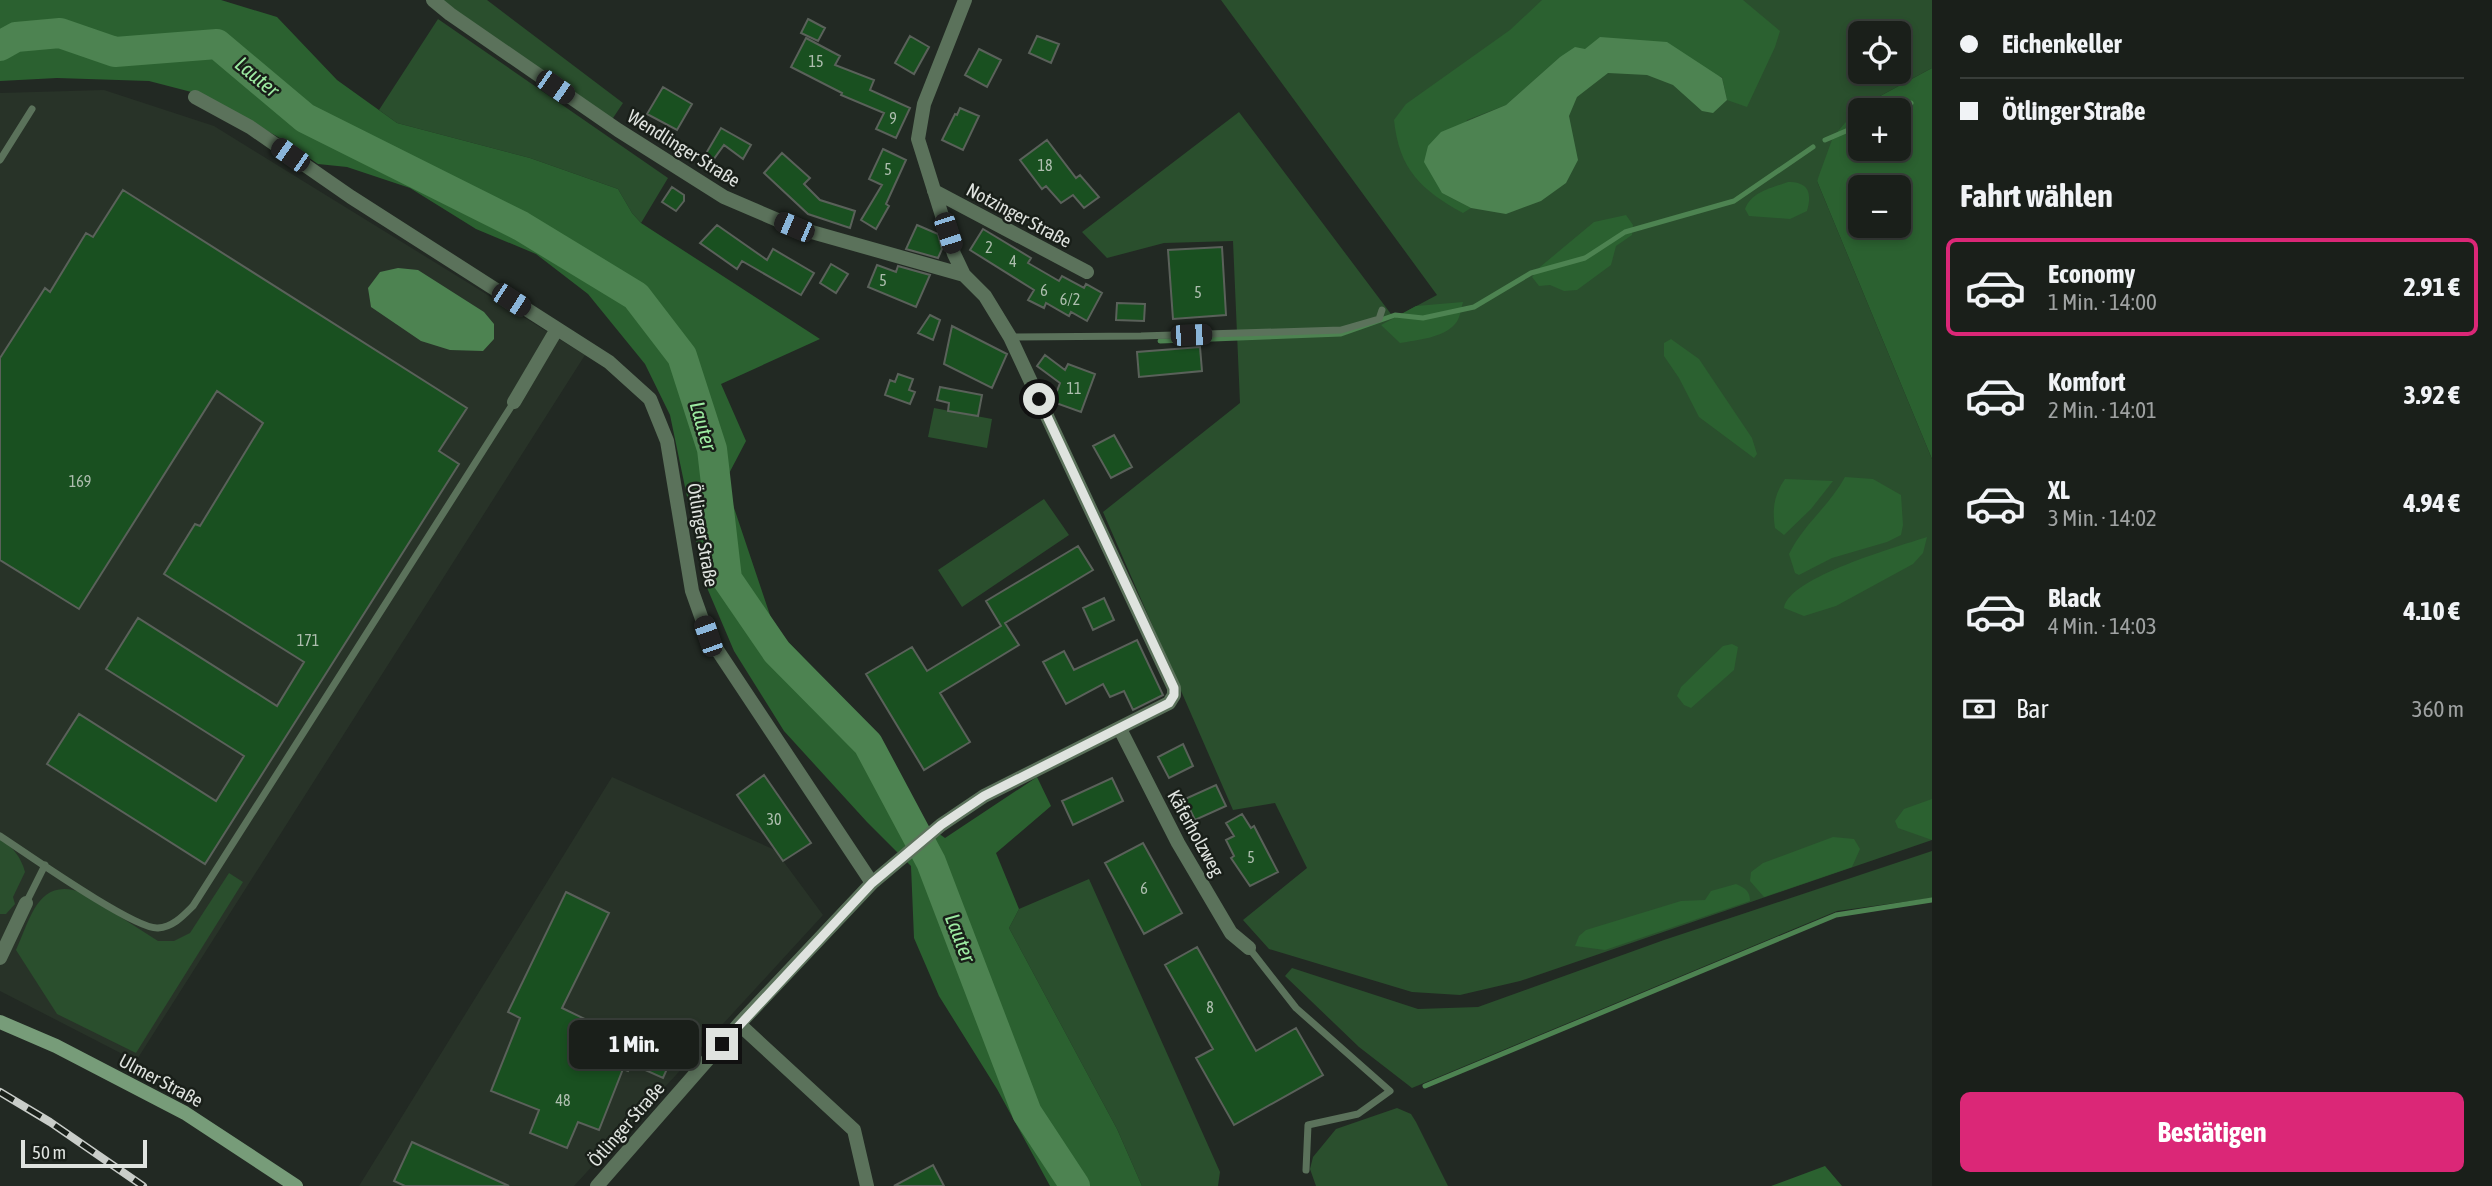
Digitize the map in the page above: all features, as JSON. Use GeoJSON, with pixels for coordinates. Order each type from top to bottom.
{"type":"FeatureCollection","features":[{"type":"Feature","properties":{"kind":"main road","name":"Ulmer Straße"},"geometry":{"type":"LineString","coordinates":[[0,1022],[56,1046],[185,1113],[296,1186]]}},
{"type":"Feature","properties":{"kind":"street","name":"Wendlinger Straße"},"geometry":{"type":"LineString","coordinates":[[432,0],[618,130],[724,197],[794,227],[964,275]]}},
{"type":"Feature","properties":{"kind":"street","name":"Notzinger Straße"},"geometry":{"type":"LineString","coordinates":[[964,275],[954,254],[918,139],[924,104],[965,0]]}},
{"type":"Feature","properties":{"kind":"street","name":"Ötlinger Straße"},"geometry":{"type":"LineString","coordinates":[[195,97],[250,127],[351,197],[609,362],[650,399],[667,441],[692,591],[708,636],[872,883]]}},
{"type":"Feature","properties":{"kind":"street","name":"Notzinger Straße"},"geometry":{"type":"LineString","coordinates":[[934,191],[1087,272]]}},
{"type":"Feature","properties":{"kind":"street","name":"Ötlinger Straße"},"geometry":{"type":"LineString","coordinates":[[597,1186],[739,1024],[872,883],[895,863],[941,825],[984,796],[1169,703],[1174,695],[1174,688],[1010,337],[985,296],[964,275]]}},
{"type":"Feature","properties":{"kind":"street"},"geometry":{"type":"LineString","coordinates":[[514,402],[557,329]]}},
{"type":"Feature","properties":{"kind":"street","name":"Käferholzweg"},"geometry":{"type":"LineString","coordinates":[[1120,729],[1198,877],[1231,933],[1249,948]]}},
{"type":"Feature","properties":{"kind":"street"},"geometry":{"type":"LineString","coordinates":[[1,955],[26,903]]}},
{"type":"Feature","properties":{"kind":"street"},"geometry":{"type":"LineString","coordinates":[[739,1024],[854,1130],[867,1186]]}},
{"type":"Feature","properties":{"kind":"lane"},"geometry":{"type":"LineString","coordinates":[[0,160],[32,109]]}},
{"type":"Feature","properties":{"kind":"lane"},"geometry":{"type":"LineString","coordinates":[[1010,337],[1341,330],[1379,319],[1382,310]]}},
{"type":"Feature","properties":{"kind":"lane"},"geometry":{"type":"LineString","coordinates":[[0,836],[140,924],[158,928],[180,920],[193,906],[514,402]]}},
{"type":"Feature","properties":{"kind":"lane"},"geometry":{"type":"LineString","coordinates":[[26,903],[45,865]]}},
{"type":"Feature","properties":{"kind":"lane"},"geometry":{"type":"LineString","coordinates":[[1249,948],[1296,1008],[1390,1090],[1358,1114],[1307,1125],[1306,1170]]}},
{"type":"Feature","properties":{"kind":"shaded area"},"geometry":{"type":"Polygon","coordinates":[[[0,0],[221,0],[277,17],[337,80],[397,123],[530,158],[618,189],[641,223],[820,339],[721,384],[746,441],[725,481],[774,627],[851,707],[880,749],[923,822],[945,838],[1037,777],[1051,806],[996,853],[1019,909],[1009,928],[1117,1129],[1142,1186],[1050,1186],[997,1089],[939,996],[914,938],[911,866],[784,731],[734,651],[705,583],[670,415],[645,364],[588,294],[536,254],[476,229],[410,188],[347,167],[318,164],[278,137],[203,95],[149,81],[57,78],[0,81],[0,0]]]}},
{"type":"Feature","properties":{"kind":"shaded area"},"geometry":{"type":"Polygon","coordinates":[[[440,0],[487,0],[623,103],[611,121],[440,0]]]}},
{"type":"Feature","properties":{"kind":"shaded area"},"geometry":{"type":"Polygon","coordinates":[[[1221,0],[1932,0],[1932,68],[1911,79],[1911,21],[1848,21],[1848,84],[1902,84],[1876,98],[1848,98],[1848,126],[1817,181],[1932,459],[1932,840],[1520,981],[1460,995],[1412,992],[1269,949],[1243,920],[1307,868],[1275,803],[1233,810],[1103,512],[1240,403],[1233,241],[1164,243],[1107,258],[1082,232],[1239,112],[1394,318],[1437,295],[1221,0]]]}},
{"type":"Feature","properties":{"kind":"shaded area"},"geometry":{"type":"Polygon","coordinates":[[[1542,0],[1743,0],[1780,31],[1747,107],[1727,100],[1722,77],[1585,49],[1560,57],[1506,105],[1467,120],[1442,193],[1471,208],[1463,213],[1435,196],[1415,176],[1401,152],[1394,120],[1406,104],[1510,30],[1542,0]]]}},
{"type":"Feature","properties":{"kind":"shaded area"},"geometry":{"type":"Polygon","coordinates":[[[438,19],[668,178],[641,223],[618,189],[530,158],[397,123],[379,110],[438,19]]]}},
{"type":"Feature","properties":{"kind":"shaded area"},"geometry":{"type":"Polygon","coordinates":[[[1600,37],[1667,42],[1722,78],[1727,100],[1713,113],[1702,111],[1673,85],[1647,75],[1608,73],[1577,97],[1569,116],[1578,160],[1566,183],[1541,201],[1506,214],[1471,208],[1442,193],[1424,162],[1428,146],[1441,132],[1506,105],[1560,57],[1575,47],[1585,49],[1600,37]]]}},
{"type":"Feature","properties":{"kind":"shaded area"},"geometry":{"type":"Polygon","coordinates":[[[1932,68],[1932,459],[1817,181],[1833,137],[1848,120],[1848,161],[1911,161],[1911,98],[1876,98],[1902,84],[1911,84],[1911,79],[1932,68]]]}},
{"type":"Feature","properties":{"kind":"shaded area"},"geometry":{"type":"Polygon","coordinates":[[[104,90],[214,126],[585,355],[136,1061],[0,991],[0,93],[104,90]]]}},
{"type":"Feature","properties":{"kind":"shaded area"},"geometry":{"type":"Polygon","coordinates":[[[1788,182],[1805,186],[1809,194],[1807,211],[1790,219],[1749,216],[1745,209],[1752,198],[1788,182]]]}},
{"type":"Feature","properties":{"kind":"shaded area"},"geometry":{"type":"Polygon","coordinates":[[[1626,215],[1633,225],[1632,235],[1616,246],[1611,265],[1577,290],[1564,291],[1550,285],[1539,286],[1532,277],[1540,267],[1594,222],[1626,215]]]}},
{"type":"Feature","properties":{"kind":"shaded area"},"geometry":{"type":"Polygon","coordinates":[[[398,268],[418,270],[484,312],[494,324],[494,339],[483,351],[450,350],[421,341],[371,307],[368,288],[380,272],[398,268]]]}},
{"type":"Feature","properties":{"kind":"shaded area"},"geometry":{"type":"Polygon","coordinates":[[[1463,302],[1455,324],[1429,338],[1400,343],[1381,325],[1416,306],[1463,302]]]}},
{"type":"Feature","properties":{"kind":"shaded area"},"geometry":{"type":"Polygon","coordinates":[[[1671,339],[1699,359],[1752,438],[1757,454],[1754,458],[1699,417],[1664,356],[1664,343],[1671,339]]]}},
{"type":"Feature","properties":{"kind":"shaded area"},"geometry":{"type":"Polygon","coordinates":[[[934,408],[992,419],[987,448],[928,437],[934,408]]]}},
{"type":"Feature","properties":{"kind":"shaded area"},"geometry":{"type":"Polygon","coordinates":[[[1845,477],[1873,479],[1901,495],[1901,535],[1887,542],[1832,558],[1799,575],[1795,573],[1789,554],[1845,477]]]}},
{"type":"Feature","properties":{"kind":"shaded area"},"geometry":{"type":"Polygon","coordinates":[[[1785,479],[1833,481],[1811,509],[1784,535],[1775,528],[1774,514],[1776,496],[1785,479]]]}},
{"type":"Feature","properties":{"kind":"shaded area"},"geometry":{"type":"Polygon","coordinates":[[[1044,499],[1069,535],[962,607],[938,570],[1044,499]]]}},
{"type":"Feature","properties":{"kind":"shaded area"},"geometry":{"type":"Polygon","coordinates":[[[1927,537],[1923,553],[1913,564],[1836,606],[1804,616],[1784,608],[1790,596],[1824,575],[1927,537]]]}},
{"type":"Feature","properties":{"kind":"shaded area"},"geometry":{"type":"Polygon","coordinates":[[[1732,644],[1738,647],[1734,670],[1691,708],[1684,705],[1677,696],[1681,687],[1723,646],[1732,644]]]}},
{"type":"Feature","properties":{"kind":"shaded area"},"geometry":{"type":"Polygon","coordinates":[[[612,777],[775,850],[823,915],[574,1186],[359,1186],[612,777]]]}},
{"type":"Feature","properties":{"kind":"shaded area"},"geometry":{"type":"Polygon","coordinates":[[[1932,799],[1932,840],[1898,828],[1895,821],[1904,809],[1932,799]]]}},
{"type":"Feature","properties":{"kind":"shaded area"},"geometry":{"type":"Polygon","coordinates":[[[1833,837],[1854,839],[1860,849],[1852,867],[1764,897],[1750,881],[1751,872],[1763,863],[1833,837]]]}},
{"type":"Feature","properties":{"kind":"shaded area"},"geometry":{"type":"Polygon","coordinates":[[[0,839],[16,853],[25,872],[13,897],[15,904],[6,914],[0,914],[0,839]]]}},
{"type":"Feature","properties":{"kind":"shaded area"},"geometry":{"type":"Polygon","coordinates":[[[1932,851],[1932,898],[1837,911],[1412,1088],[1359,1047],[1285,976],[1292,968],[1418,1009],[1478,1007],[1664,940],[1932,851]]]}},
{"type":"Feature","properties":{"kind":"shaded area"},"geometry":{"type":"Polygon","coordinates":[[[229,873],[243,882],[136,1053],[57,1014],[16,950],[38,903],[56,890],[68,889],[83,893],[158,941],[174,941],[190,933],[229,873]]]}},
{"type":"Feature","properties":{"kind":"shaded area"},"geometry":{"type":"Polygon","coordinates":[[[1089,879],[1220,1172],[1218,1186],[1142,1186],[1117,1129],[1009,928],[1019,909],[1089,879]]]}},
{"type":"Feature","properties":{"kind":"shaded area"},"geometry":{"type":"Polygon","coordinates":[[[1736,884],[1746,890],[1750,901],[1605,950],[1575,946],[1579,936],[1586,930],[1681,901],[1705,900],[1711,891],[1736,884]]]}},
{"type":"Feature","properties":{"kind":"shaded area"},"geometry":{"type":"Polygon","coordinates":[[[1397,1108],[1411,1114],[1448,1186],[1316,1186],[1310,1169],[1313,1157],[1336,1129],[1397,1108]]]}},
{"type":"Feature","properties":{"kind":"shaded area"},"geometry":{"type":"Polygon","coordinates":[[[1825,1166],[1842,1186],[1771,1186],[1825,1166]]]}},
{"type":"Feature","properties":{"kind":"building"},"geometry":{"type":"Polygon","coordinates":[[[808,19],[825,28],[818,41],[801,33],[808,19]]]}},
{"type":"Feature","properties":{"kind":"building"},"geometry":{"type":"Polygon","coordinates":[[[910,36],[929,47],[914,74],[895,63],[910,36]]]}},
{"type":"Feature","properties":{"kind":"building"},"geometry":{"type":"Polygon","coordinates":[[[1037,36],[1059,44],[1051,63],[1029,53],[1037,36]]]}},
{"type":"Feature","properties":{"kind":"building"},"geometry":{"type":"Polygon","coordinates":[[[806,38],[840,56],[835,65],[874,80],[870,90],[910,108],[896,138],[876,129],[884,113],[841,95],[842,93],[791,67],[806,38]]]}},
{"type":"Feature","properties":{"kind":"building"},"geometry":{"type":"Polygon","coordinates":[[[979,49],[1001,60],[987,87],[965,75],[979,49]]]}},
{"type":"Feature","properties":{"kind":"building"},"geometry":{"type":"Polygon","coordinates":[[[663,87],[692,104],[677,130],[647,114],[663,87]]]}},
{"type":"Feature","properties":{"kind":"building"},"geometry":{"type":"Polygon","coordinates":[[[960,108],[979,116],[963,150],[942,140],[960,108]]]}},
{"type":"Feature","properties":{"kind":"building"},"geometry":{"type":"Polygon","coordinates":[[[721,128],[751,145],[743,159],[724,145],[708,167],[701,162],[721,128]]]}},
{"type":"Feature","properties":{"kind":"building"},"geometry":{"type":"Polygon","coordinates":[[[1047,140],[1076,178],[1080,175],[1099,197],[1084,208],[1073,195],[1061,203],[1046,186],[1042,189],[1020,160],[1047,140]]]}},
{"type":"Feature","properties":{"kind":"building"},"geometry":{"type":"Polygon","coordinates":[[[883,149],[906,160],[886,204],[889,206],[876,229],[861,220],[882,185],[869,179],[883,149]]]}},
{"type":"Feature","properties":{"kind":"building"},"geometry":{"type":"Polygon","coordinates":[[[782,153],[810,178],[804,184],[820,200],[855,211],[850,228],[808,214],[764,173],[782,153]]]}},
{"type":"Feature","properties":{"kind":"building"},"geometry":{"type":"Polygon","coordinates":[[[672,187],[684,195],[684,201],[676,211],[662,202],[672,187]]]}},
{"type":"Feature","properties":{"kind":"building"},"geometry":{"type":"Polygon","coordinates":[[[123,190],[467,408],[439,451],[459,464],[205,864],[47,764],[79,714],[216,801],[244,756],[106,669],[138,618],[277,706],[304,662],[164,574],[195,524],[200,526],[263,423],[217,391],[79,609],[0,560],[0,358],[45,288],[50,292],[86,233],[93,237],[123,190]]]}},
{"type":"Feature","properties":{"kind":"building"},"geometry":{"type":"Polygon","coordinates":[[[717,225],[767,260],[773,249],[814,273],[801,295],[742,261],[737,269],[700,243],[717,225]]]}},
{"type":"Feature","properties":{"kind":"building"},"geometry":{"type":"Polygon","coordinates":[[[917,225],[938,234],[942,249],[938,258],[906,249],[917,225]]]}},
{"type":"Feature","properties":{"kind":"building"},"geometry":{"type":"Polygon","coordinates":[[[983,229],[1031,258],[1028,263],[1059,281],[1062,276],[1084,288],[1086,284],[1102,293],[1087,321],[1071,312],[1069,316],[1046,303],[1044,308],[1028,300],[1034,290],[970,250],[983,229]]]}},
{"type":"Feature","properties":{"kind":"building"},"geometry":{"type":"Polygon","coordinates":[[[1222,247],[1226,315],[1173,319],[1168,250],[1222,247]]]}},
{"type":"Feature","properties":{"kind":"building"},"geometry":{"type":"Polygon","coordinates":[[[831,264],[848,274],[836,293],[820,283],[831,264]]]}},
{"type":"Feature","properties":{"kind":"building"},"geometry":{"type":"Polygon","coordinates":[[[877,265],[896,272],[898,266],[930,275],[916,307],[868,287],[877,265]]]}},
{"type":"Feature","properties":{"kind":"building"},"geometry":{"type":"Polygon","coordinates":[[[1117,303],[1145,304],[1144,321],[1116,320],[1117,303]]]}},
{"type":"Feature","properties":{"kind":"building"},"geometry":{"type":"Polygon","coordinates":[[[930,315],[940,320],[933,340],[918,333],[930,315]]]}},
{"type":"Feature","properties":{"kind":"building"},"geometry":{"type":"Polygon","coordinates":[[[952,326],[1007,354],[992,388],[944,364],[952,326]]]}},
{"type":"Feature","properties":{"kind":"building"},"geometry":{"type":"Polygon","coordinates":[[[1200,347],[1202,371],[1139,377],[1137,352],[1200,347]]]}},
{"type":"Feature","properties":{"kind":"building"},"geometry":{"type":"Polygon","coordinates":[[[1045,355],[1065,370],[1068,364],[1095,374],[1081,412],[1053,402],[1060,383],[1037,366],[1045,355]]]}},
{"type":"Feature","properties":{"kind":"building"},"geometry":{"type":"Polygon","coordinates":[[[898,374],[913,379],[909,390],[915,392],[910,404],[885,395],[890,380],[895,382],[898,374]]]}},
{"type":"Feature","properties":{"kind":"building"},"geometry":{"type":"Polygon","coordinates":[[[940,387],[982,395],[978,416],[948,411],[949,403],[937,400],[940,387]]]}},
{"type":"Feature","properties":{"kind":"building"},"geometry":{"type":"Polygon","coordinates":[[[1114,435],[1132,467],[1111,478],[1093,446],[1114,435]]]}},
{"type":"Feature","properties":{"kind":"building"},"geometry":{"type":"Polygon","coordinates":[[[1078,546],[1093,570],[1005,623],[1019,645],[940,693],[970,742],[924,770],[866,674],[912,647],[927,671],[1001,626],[986,601],[1078,546]]]}},
{"type":"Feature","properties":{"kind":"building"},"geometry":{"type":"Polygon","coordinates":[[[1104,598],[1114,620],[1093,630],[1083,608],[1104,598]]]}},
{"type":"Feature","properties":{"kind":"building"},"geometry":{"type":"Polygon","coordinates":[[[1137,640],[1163,695],[1133,710],[1124,691],[1110,697],[1103,684],[1066,704],[1043,662],[1064,651],[1074,670],[1137,640]]]}},
{"type":"Feature","properties":{"kind":"building"},"geometry":{"type":"Polygon","coordinates":[[[1183,744],[1193,766],[1169,778],[1158,757],[1183,744]]]}},
{"type":"Feature","properties":{"kind":"building"},"geometry":{"type":"Polygon","coordinates":[[[764,775],[811,843],[783,861],[737,795],[764,775]]]}},
{"type":"Feature","properties":{"kind":"building"},"geometry":{"type":"Polygon","coordinates":[[[1112,778],[1123,801],[1073,825],[1062,801],[1112,778]]]}},
{"type":"Feature","properties":{"kind":"building"},"geometry":{"type":"Polygon","coordinates":[[[1216,785],[1226,806],[1195,820],[1185,799],[1216,785]]]}},
{"type":"Feature","properties":{"kind":"building"},"geometry":{"type":"Polygon","coordinates":[[[1242,814],[1251,828],[1254,826],[1278,872],[1250,886],[1231,858],[1234,856],[1226,840],[1234,836],[1226,823],[1242,814]]]}},
{"type":"Feature","properties":{"kind":"building"},"geometry":{"type":"Polygon","coordinates":[[[1143,843],[1182,913],[1144,934],[1105,863],[1143,843]]]}},
{"type":"Feature","properties":{"kind":"building"},"geometry":{"type":"Polygon","coordinates":[[[566,892],[609,913],[562,1008],[649,1050],[652,1043],[674,1053],[663,1078],[632,1064],[628,1071],[623,1069],[599,1130],[578,1122],[567,1148],[530,1133],[539,1110],[491,1091],[520,1018],[508,1012],[566,892]]]}},
{"type":"Feature","properties":{"kind":"building"},"geometry":{"type":"Polygon","coordinates":[[[1197,947],[1256,1051],[1296,1028],[1323,1075],[1234,1125],[1196,1058],[1213,1049],[1165,965],[1197,947]]]}},
{"type":"Feature","properties":{"kind":"building"},"geometry":{"type":"Polygon","coordinates":[[[412,1142],[509,1186],[405,1186],[394,1181],[412,1142]]]}},
{"type":"Feature","properties":{"kind":"building"},"geometry":{"type":"Polygon","coordinates":[[[933,1165],[944,1186],[894,1186],[933,1165]]]}},
{"type":"Feature","properties":{"kind":"waterway","name":"Lauter"},"geometry":{"type":"LineString","coordinates":[[0,46],[16,37],[60,33],[115,52],[217,44],[305,118],[521,226],[636,296],[682,356],[712,449],[727,579],[777,652],[868,744],[931,862],[1027,1113],[1075,1186]]}},
{"type":"Feature","properties":{"kind":"waterway"},"geometry":{"type":"LineString","coordinates":[[1825,140],[1848,130]]}},
{"type":"Feature","properties":{"kind":"waterway"},"geometry":{"type":"LineString","coordinates":[[1160,341],[1341,334],[1395,315],[1423,318],[1474,307],[1531,273],[1585,258],[1625,232],[1734,201],[1813,147]]}},
{"type":"Feature","properties":{"kind":"waterway"},"geometry":{"type":"LineString","coordinates":[[1425,1086],[1836,915],[1932,900]]}},
{"type":"Feature","properties":{"kind":"railway"},"geometry":{"type":"LineString","coordinates":[[0,1092],[50,1122],[143,1186]]}},
{"type":"Feature","properties":{"kind":"route"},"geometry":{"type":"LineString","coordinates":[[722,1044],[872,883],[941,825],[984,796],[1169,703],[1174,695],[1174,688],[1039,399]]}}]}
